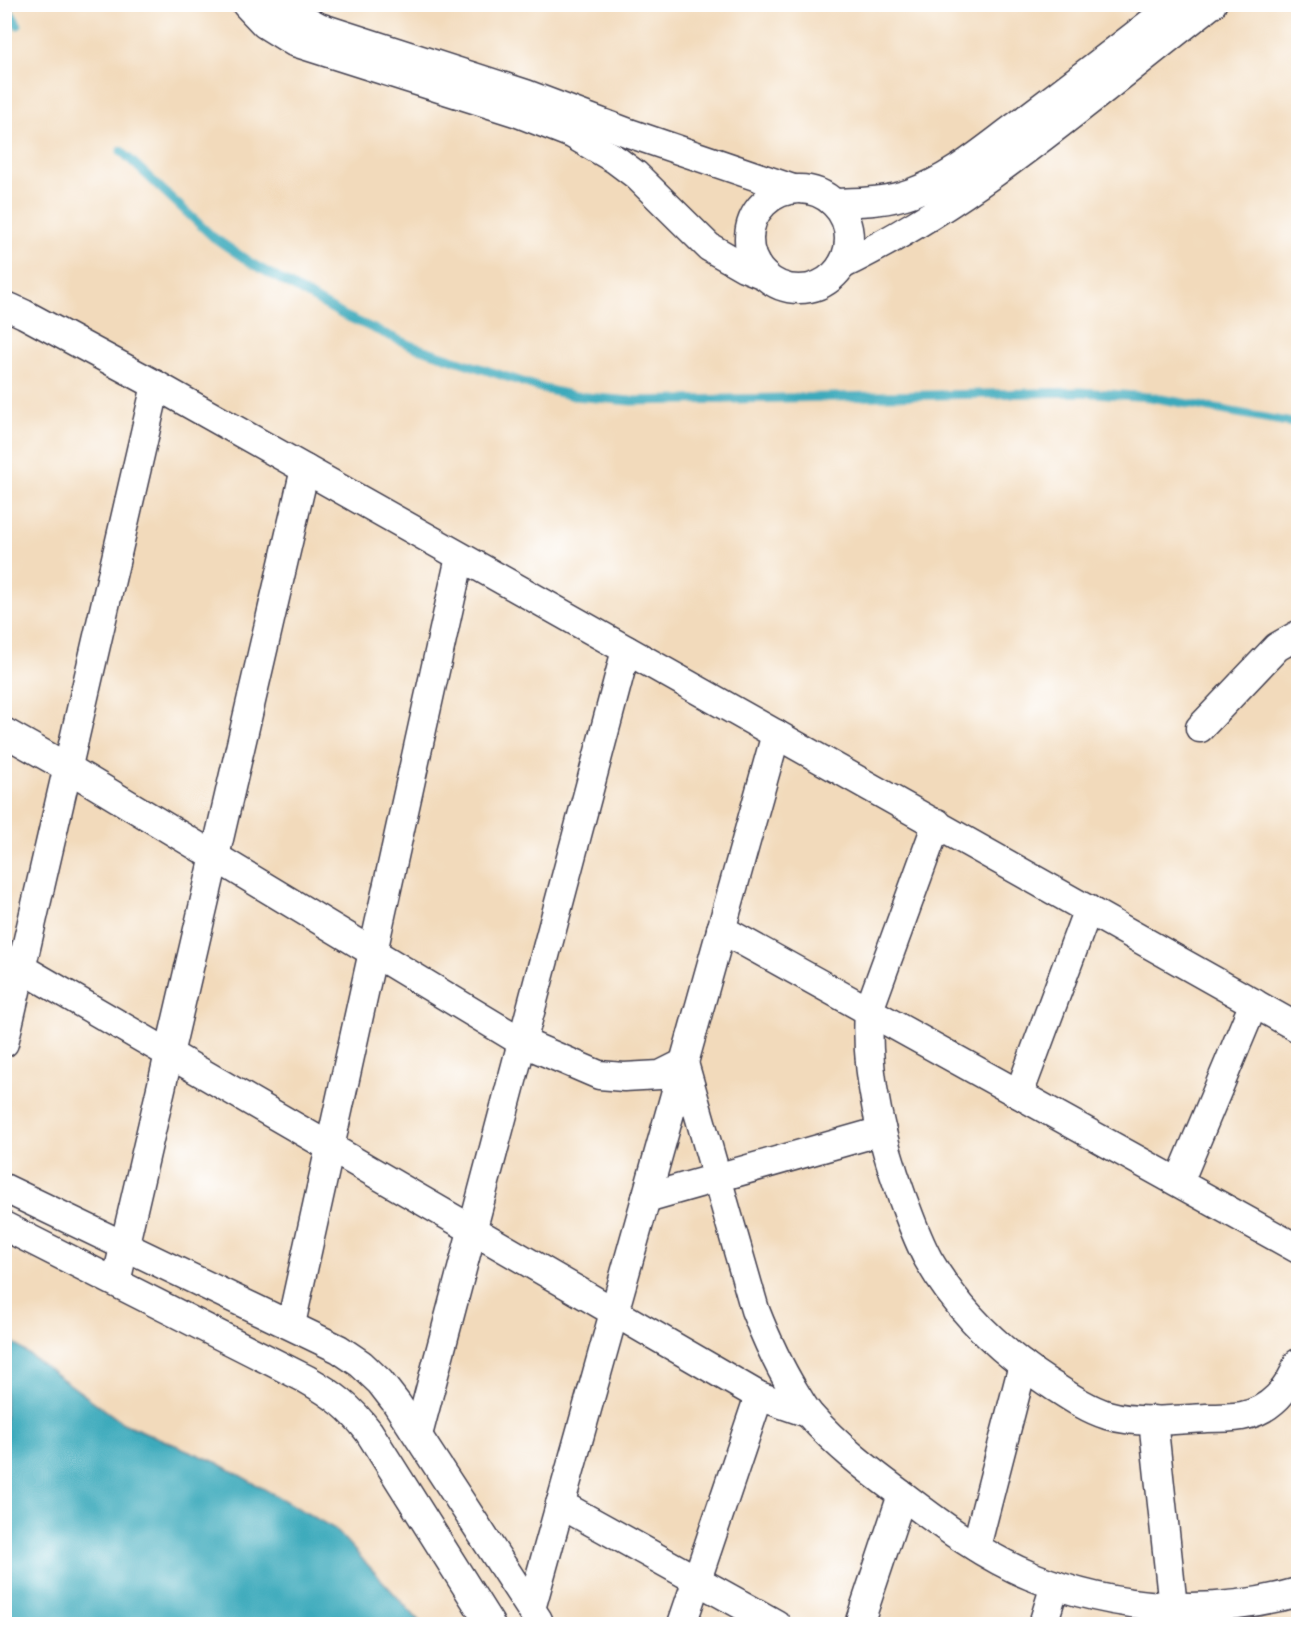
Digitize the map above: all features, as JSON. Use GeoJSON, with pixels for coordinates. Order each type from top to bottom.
{"type":"FeatureCollection","features":[{"type":"Feature","properties":{"kind":"street"},"geometry":{"type":"LineString","coordinates":[[246,4],[265,24],[294,42],[518,113],[572,134],[636,175],[709,247],[783,286],[805,288],[826,281],[842,264],[846,255],[848,232],[846,222],[834,202],[815,191],[793,189],[629,133],[526,94],[319,27],[277,4]]}},
{"type":"Feature","properties":{"kind":"street"},"geometry":{"type":"LineString","coordinates":[[834,202],[890,199],[920,190],[951,175],[1098,65],[1174,4]]}},
{"type":"Feature","properties":{"kind":"street"},"geometry":{"type":"LineString","coordinates":[[842,264],[879,247],[1005,165],[1212,4]]}},
{"type":"Feature","properties":{"kind":"street"},"geometry":{"type":"LineString","coordinates":[[764,275],[752,256],[750,234],[752,223],[763,204],[782,192],[793,189]]}},
{"type":"Feature","properties":{"kind":"street"},"geometry":{"type":"LineString","coordinates":[[4,310],[11,308],[24,314],[156,385],[1299,1028]]}},
{"type":"Feature","properties":{"kind":"street"},"geometry":{"type":"LineString","coordinates":[[4,1043],[13,963],[68,768],[156,385]]}},
{"type":"Feature","properties":{"kind":"street"},"geometry":{"type":"LineString","coordinates":[[116,1282],[305,469]]}},
{"type":"Feature","properties":{"kind":"street"},"geometry":{"type":"LineString","coordinates":[[291,1324],[460,557]]}},
{"type":"Feature","properties":{"kind":"street"},"geometry":{"type":"LineString","coordinates":[[1200,728],[1277,647],[1299,635]]}},
{"type":"Feature","properties":{"kind":"street"},"geometry":{"type":"LineString","coordinates":[[418,1435],[626,650]]}},
{"type":"Feature","properties":{"kind":"street"},"geometry":{"type":"LineString","coordinates":[[4,732],[68,768],[522,1042],[598,1075],[624,1077],[660,1075],[684,1064]]}},
{"type":"Feature","properties":{"kind":"street"},"geometry":{"type":"LineString","coordinates":[[536,1617],[560,1504],[776,734]]}},
{"type":"Feature","properties":{"kind":"street"},"geometry":{"type":"LineString","coordinates":[[937,823],[869,1010],[868,1028],[876,1110],[891,1168],[913,1227],[929,1259],[948,1288],[998,1345],[1023,1365],[1074,1400],[1106,1414],[1133,1420],[1243,1416],[1271,1403],[1286,1389],[1298,1370]]}},
{"type":"Feature","properties":{"kind":"street"},"geometry":{"type":"LineString","coordinates":[[1019,1094],[1088,909]]}},
{"type":"Feature","properties":{"kind":"street"},"geometry":{"type":"LineString","coordinates":[[722,929],[1299,1249]]}},
{"type":"Feature","properties":{"kind":"street"},"geometry":{"type":"LineString","coordinates":[[13,963],[759,1396],[808,1413]]}},
{"type":"Feature","properties":{"kind":"street"},"geometry":{"type":"LineString","coordinates":[[1179,1182],[1254,1003]]}},
{"type":"Feature","properties":{"kind":"street"},"geometry":{"type":"LineString","coordinates":[[684,1064],[758,1319],[770,1349],[808,1413],[866,1469],[976,1547],[1031,1576],[1055,1585],[1182,1616],[1207,1607],[1242,1604],[1299,1592]]}},
{"type":"Feature","properties":{"kind":"street"},"geometry":{"type":"LineString","coordinates":[[646,1198],[882,1131]]}},
{"type":"Feature","properties":{"kind":"street"},"geometry":{"type":"LineString","coordinates":[[4,1188],[291,1324],[339,1349],[361,1365],[381,1382],[418,1435],[536,1617]]}},
{"type":"Feature","properties":{"kind":"street"},"geometry":{"type":"LineString","coordinates":[[4,1227],[306,1379],[332,1394],[353,1411],[369,1432],[490,1624]]}},
{"type":"Feature","properties":{"kind":"street"},"geometry":{"type":"LineString","coordinates":[[976,1547],[1023,1365]]}},
{"type":"Feature","properties":{"kind":"street"},"geometry":{"type":"LineString","coordinates":[[682,1624],[759,1396]]}},
{"type":"Feature","properties":{"kind":"street"},"geometry":{"type":"LineString","coordinates":[[1152,1420],[1182,1616]]}},
{"type":"Feature","properties":{"kind":"street"},"geometry":{"type":"LineString","coordinates":[[859,1624],[902,1495]]}},
{"type":"Feature","properties":{"kind":"street"},"geometry":{"type":"LineString","coordinates":[[560,1504],[776,1624]]}},
{"type":"Feature","properties":{"kind":"street"},"geometry":{"type":"LineString","coordinates":[[1042,1624],[1055,1585]]}},
{"type":"Feature","properties":{"kind":"water"},"geometry":{"type":"Polygon","coordinates":[[[5,1337],[123,1423],[218,1463],[335,1529],[422,1624],[5,1624],[5,1337]]]}},
{"type":"Feature","properties":{"kind":"waterway"},"geometry":{"type":"LineString","coordinates":[[5,4],[18,25]]}},
{"type":"Feature","properties":{"kind":"waterway"},"geometry":{"type":"LineString","coordinates":[[121,151],[213,237],[251,263],[343,315],[412,346],[544,389],[575,396],[631,401],[1081,392],[1150,397],[1298,424]]}}]}
